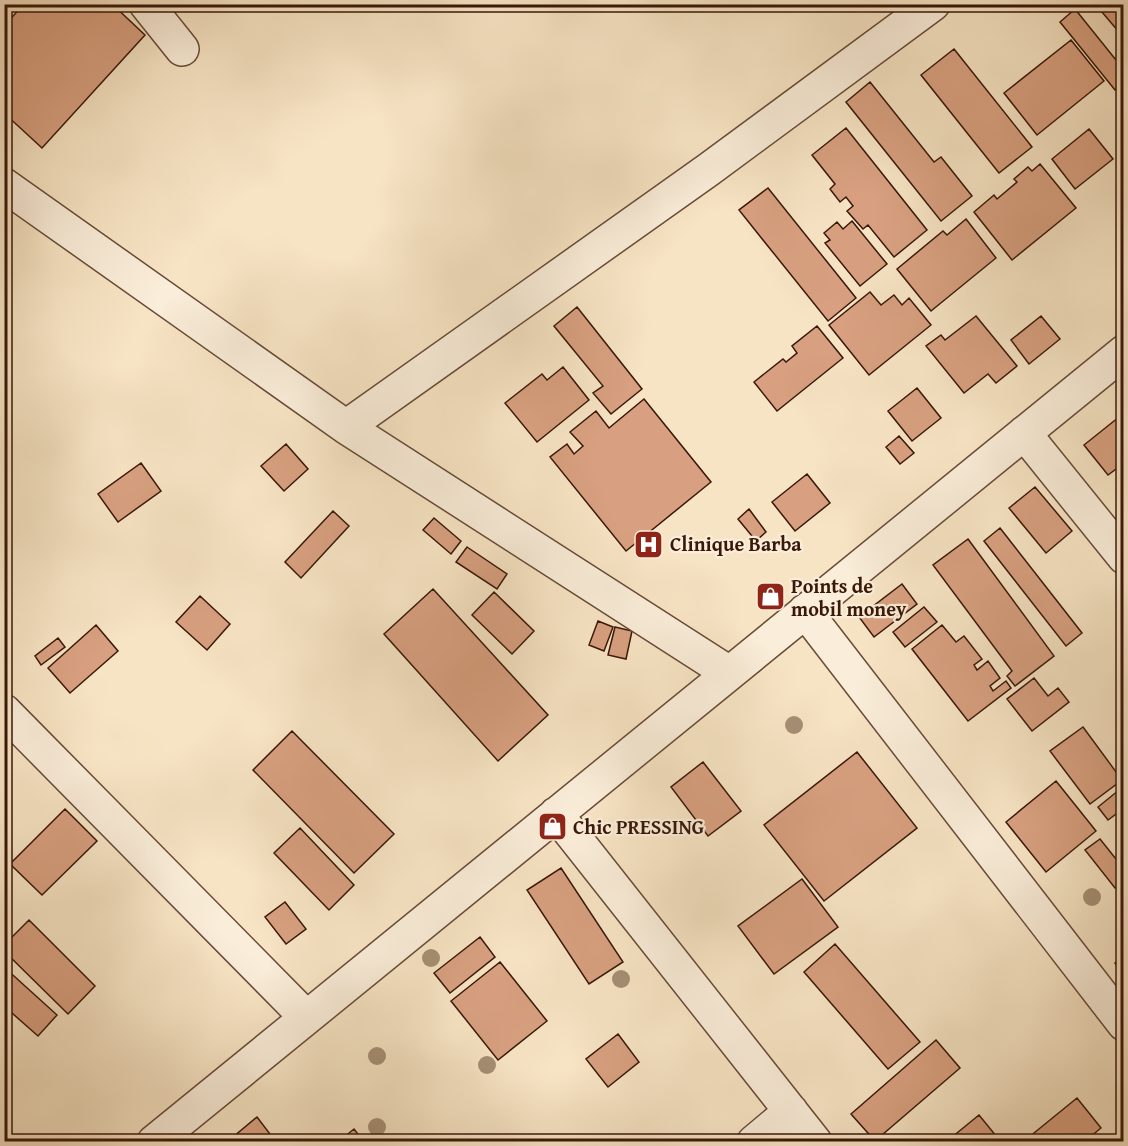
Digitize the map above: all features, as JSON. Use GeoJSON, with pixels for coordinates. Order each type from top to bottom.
{"type":"FeatureCollection","features":[{"type":"Feature","properties":{"kind":"street"},"geometry":{"type":"LineString","coordinates":[[146,4],[182,50]]}},
{"type":"Feature","properties":{"kind":"street"},"geometry":{"type":"LineString","coordinates":[[346,427],[708,170],[933,4]]}},
{"type":"Feature","properties":{"kind":"street"},"geometry":{"type":"LineString","coordinates":[[4,185],[346,427],[729,673]]}},
{"type":"Feature","properties":{"kind":"street"},"geometry":{"type":"LineString","coordinates":[[154,1142],[1124,352]]}},
{"type":"Feature","properties":{"kind":"street"},"geometry":{"type":"LineString","coordinates":[[1024,433],[1124,557]]}},
{"type":"Feature","properties":{"kind":"street"},"geometry":{"type":"LineString","coordinates":[[805,611],[1124,1024]]}},
{"type":"Feature","properties":{"kind":"street"},"geometry":{"type":"LineString","coordinates":[[4,711],[306,1017]]}},
{"type":"Feature","properties":{"kind":"street"},"geometry":{"type":"LineString","coordinates":[[556,814],[815,1142]]}},
{"type":"Feature","properties":{"kind":"street"},"geometry":{"type":"LineString","coordinates":[[754,1142],[791,1111]]}},
{"type":"Feature","properties":{"kind":"building"},"geometry":{"type":"Polygon","coordinates":[[[24,4],[112,4],[145,35],[42,148],[4,113],[4,26],[24,4]]]}},
{"type":"Feature","properties":{"kind":"building"},"geometry":{"type":"Polygon","coordinates":[[[1112,4],[1124,4],[1124,38],[1102,12],[1112,4]]]}},
{"type":"Feature","properties":{"kind":"building"},"geometry":{"type":"Polygon","coordinates":[[[1075,9],[1116,60],[1124,55],[1124,83],[1115,90],[1060,22],[1075,9]]]}},
{"type":"Feature","properties":{"kind":"building"},"geometry":{"type":"Polygon","coordinates":[[[1071,40],[1104,81],[1037,135],[1004,93],[1071,40]]]}},
{"type":"Feature","properties":{"kind":"building"},"geometry":{"type":"Polygon","coordinates":[[[954,49],[1032,147],[999,173],[921,75],[954,49]]]}},
{"type":"Feature","properties":{"kind":"building"},"geometry":{"type":"Polygon","coordinates":[[[870,82],[934,162],[941,157],[972,196],[941,221],[846,102],[870,82]]]}},
{"type":"Feature","properties":{"kind":"building"},"geometry":{"type":"Polygon","coordinates":[[[846,128],[927,230],[894,257],[868,225],[863,229],[847,211],[853,206],[846,197],[840,202],[830,189],[835,184],[812,155],[846,128]]]}},
{"type":"Feature","properties":{"kind":"building"},"geometry":{"type":"Polygon","coordinates":[[[1089,129],[1113,159],[1075,189],[1052,159],[1089,129]]]}},
{"type":"Feature","properties":{"kind":"building"},"geometry":{"type":"Polygon","coordinates":[[[1040,164],[1076,208],[1012,260],[974,212],[994,195],[997,199],[1017,182],[1014,179],[1028,167],[1032,171],[1040,164]]]}},
{"type":"Feature","properties":{"kind":"building"},"geometry":{"type":"Polygon","coordinates":[[[768,188],[856,298],[828,321],[739,210],[768,188]]]}},
{"type":"Feature","properties":{"kind":"building"},"geometry":{"type":"Polygon","coordinates":[[[966,219],[996,258],[931,311],[897,269],[943,231],[947,235],[966,219]]]}},
{"type":"Feature","properties":{"kind":"building"},"geometry":{"type":"Polygon","coordinates":[[[852,221],[887,264],[860,286],[825,243],[830,240],[824,233],[837,222],[843,229],[852,221]]]}},
{"type":"Feature","properties":{"kind":"building"},"geometry":{"type":"Polygon","coordinates":[[[870,292],[881,305],[894,295],[902,305],[909,298],[931,325],[869,375],[829,325],[870,292]]]}},
{"type":"Feature","properties":{"kind":"building"},"geometry":{"type":"Polygon","coordinates":[[[577,307],[642,389],[611,414],[593,393],[603,386],[554,326],[577,307]]]}},
{"type":"Feature","properties":{"kind":"building"},"geometry":{"type":"Polygon","coordinates":[[[976,316],[1017,366],[996,383],[988,374],[964,393],[926,346],[941,335],[945,340],[976,316]]]}},
{"type":"Feature","properties":{"kind":"building"},"geometry":{"type":"Polygon","coordinates":[[[1041,316],[1060,339],[1029,364],[1011,340],[1041,316]]]}},
{"type":"Feature","properties":{"kind":"building"},"geometry":{"type":"Polygon","coordinates":[[[817,326],[843,358],[777,411],[754,382],[783,359],[786,362],[797,353],[792,346],[817,326]]]}},
{"type":"Feature","properties":{"kind":"building"},"geometry":{"type":"Polygon","coordinates":[[[563,367],[589,400],[537,442],[505,403],[542,374],[547,380],[563,367]]]}},
{"type":"Feature","properties":{"kind":"building"},"geometry":{"type":"Polygon","coordinates":[[[917,388],[941,418],[912,441],[888,411],[917,388]]]}},
{"type":"Feature","properties":{"kind":"building"},"geometry":{"type":"Polygon","coordinates":[[[644,399],[711,482],[626,551],[550,457],[567,444],[574,454],[583,446],[570,432],[596,411],[609,428],[644,399]]]}},
{"type":"Feature","properties":{"kind":"building"},"geometry":{"type":"Polygon","coordinates":[[[1124,413],[1124,463],[1108,475],[1084,445],[1124,413]]]}},
{"type":"Feature","properties":{"kind":"building"},"geometry":{"type":"Polygon","coordinates":[[[899,436],[914,453],[900,464],[886,447],[899,436]]]}},
{"type":"Feature","properties":{"kind":"building"},"geometry":{"type":"Polygon","coordinates":[[[286,444],[308,469],[284,491],[261,466],[286,444]]]}},
{"type":"Feature","properties":{"kind":"building"},"geometry":{"type":"Polygon","coordinates":[[[141,463],[161,491],[118,522],[98,494],[141,463]]]}},
{"type":"Feature","properties":{"kind":"building"},"geometry":{"type":"Polygon","coordinates":[[[807,474],[830,503],[795,531],[772,502],[807,474]]]}},
{"type":"Feature","properties":{"kind":"building"},"geometry":{"type":"Polygon","coordinates":[[[1035,487],[1072,531],[1046,553],[1009,508],[1035,487]]]}},
{"type":"Feature","properties":{"kind":"building"},"geometry":{"type":"Polygon","coordinates":[[[749,509],[766,532],[756,541],[738,519],[749,509]]]}},
{"type":"Feature","properties":{"kind":"building"},"geometry":{"type":"Polygon","coordinates":[[[333,511],[349,526],[301,578],[285,562],[333,511]]]}},
{"type":"Feature","properties":{"kind":"building"},"geometry":{"type":"Polygon","coordinates":[[[434,518],[461,541],[451,554],[423,530],[434,518]]]}},
{"type":"Feature","properties":{"kind":"building"},"geometry":{"type":"Polygon","coordinates":[[[1000,528],[1082,633],[1066,646],[984,541],[1000,528]]]}},
{"type":"Feature","properties":{"kind":"building"},"geometry":{"type":"Polygon","coordinates":[[[968,539],[1054,656],[1015,686],[1007,676],[1012,671],[933,565],[968,539]]]}},
{"type":"Feature","properties":{"kind":"building"},"geometry":{"type":"Polygon","coordinates":[[[467,547],[507,574],[497,589],[456,562],[467,547]]]}},
{"type":"Feature","properties":{"kind":"building"},"geometry":{"type":"Polygon","coordinates":[[[902,584],[917,604],[874,637],[859,617],[902,584]]]}},
{"type":"Feature","properties":{"kind":"building"},"geometry":{"type":"Polygon","coordinates":[[[433,589],[548,715],[498,761],[384,634],[433,589]]]}},
{"type":"Feature","properties":{"kind":"building"},"geometry":{"type":"Polygon","coordinates":[[[494,592],[534,631],[512,654],[472,615],[494,592]]]}},
{"type":"Feature","properties":{"kind":"building"},"geometry":{"type":"Polygon","coordinates":[[[200,596],[230,624],[207,650],[176,622],[200,596]]]}},
{"type":"Feature","properties":{"kind":"building"},"geometry":{"type":"Polygon","coordinates":[[[924,607],[937,622],[905,647],[893,632],[924,607]]]}},
{"type":"Feature","properties":{"kind":"building"},"geometry":{"type":"Polygon","coordinates":[[[598,621],[613,627],[604,651],[589,645],[598,621]]]}},
{"type":"Feature","properties":{"kind":"building"},"geometry":{"type":"Polygon","coordinates":[[[96,625],[118,651],[70,693],[48,668],[96,625]]]}},
{"type":"Feature","properties":{"kind":"building"},"geometry":{"type":"Polygon","coordinates":[[[942,625],[956,642],[964,636],[982,659],[974,665],[977,670],[988,661],[1000,678],[990,686],[993,691],[1006,681],[1011,688],[968,721],[912,649],[942,625]]]}},
{"type":"Feature","properties":{"kind":"building"},"geometry":{"type":"Polygon","coordinates":[[[615,627],[632,631],[626,659],[608,655],[615,627]]]}},
{"type":"Feature","properties":{"kind":"building"},"geometry":{"type":"Polygon","coordinates":[[[58,638],[65,647],[41,665],[35,656],[58,638]]]}},
{"type":"Feature","properties":{"kind":"building"},"geometry":{"type":"Polygon","coordinates":[[[1034,678],[1048,696],[1058,688],[1069,702],[1032,731],[1007,699],[1034,678]]]}},
{"type":"Feature","properties":{"kind":"building"},"geometry":{"type":"Polygon","coordinates":[[[1083,727],[1122,780],[1090,804],[1050,751],[1083,727]]]}},
{"type":"Feature","properties":{"kind":"building"},"geometry":{"type":"Polygon","coordinates":[[[292,731],[394,834],[354,873],[253,770],[292,731]]]}},
{"type":"Feature","properties":{"kind":"building"},"geometry":{"type":"Polygon","coordinates":[[[857,752],[917,828],[824,901],[764,825],[857,752]]]}},
{"type":"Feature","properties":{"kind":"building"},"geometry":{"type":"Polygon","coordinates":[[[703,762],[741,811],[708,836],[671,787],[703,762]]]}},
{"type":"Feature","properties":{"kind":"building"},"geometry":{"type":"Polygon","coordinates":[[[1056,781],[1096,831],[1046,872],[1006,822],[1056,781]]]}},
{"type":"Feature","properties":{"kind":"building"},"geometry":{"type":"Polygon","coordinates":[[[1124,786],[1124,808],[1108,820],[1098,807],[1124,786]]]}},
{"type":"Feature","properties":{"kind":"building"},"geometry":{"type":"Polygon","coordinates":[[[65,809],[97,841],[42,895],[10,864],[65,809]]]}},
{"type":"Feature","properties":{"kind":"building"},"geometry":{"type":"Polygon","coordinates":[[[300,828],[354,885],[329,910],[274,853],[300,828]]]}},
{"type":"Feature","properties":{"kind":"building"},"geometry":{"type":"Polygon","coordinates":[[[1100,839],[1124,869],[1124,881],[1115,888],[1085,850],[1100,839]]]}},
{"type":"Feature","properties":{"kind":"building"},"geometry":{"type":"Polygon","coordinates":[[[561,868],[623,962],[589,984],[527,890],[561,868]]]}},
{"type":"Feature","properties":{"kind":"building"},"geometry":{"type":"Polygon","coordinates":[[[802,879],[838,927],[774,974],[738,926],[802,879]]]}},
{"type":"Feature","properties":{"kind":"building"},"geometry":{"type":"Polygon","coordinates":[[[285,902],[306,929],[286,944],[265,917],[285,902]]]}},
{"type":"Feature","properties":{"kind":"building"},"geometry":{"type":"Polygon","coordinates":[[[29,920],[95,986],[68,1014],[4,951],[4,945],[29,920]]]}},
{"type":"Feature","properties":{"kind":"building"},"geometry":{"type":"Polygon","coordinates":[[[480,937],[495,957],[450,993],[434,973],[480,937]]]}},
{"type":"Feature","properties":{"kind":"building"},"geometry":{"type":"Polygon","coordinates":[[[835,944],[920,1042],[888,1069],[804,972],[835,944]]]}},
{"type":"Feature","properties":{"kind":"building"},"geometry":{"type":"Polygon","coordinates":[[[1124,956],[1124,974],[1115,963],[1124,956]]]}},
{"type":"Feature","properties":{"kind":"building"},"geometry":{"type":"Polygon","coordinates":[[[500,962],[547,1021],[498,1060],[451,1001],[500,962]]]}},
{"type":"Feature","properties":{"kind":"building"},"geometry":{"type":"Polygon","coordinates":[[[4,967],[57,1015],[38,1036],[4,1006],[4,967]]]}},
{"type":"Feature","properties":{"kind":"building"},"geometry":{"type":"Polygon","coordinates":[[[618,1034],[639,1062],[608,1087],[586,1059],[618,1034]]]}},
{"type":"Feature","properties":{"kind":"building"},"geometry":{"type":"Polygon","coordinates":[[[936,1040],[960,1068],[875,1141],[851,1114],[936,1040]]]}},
{"type":"Feature","properties":{"kind":"building"},"geometry":{"type":"Polygon","coordinates":[[[1077,1098],[1101,1128],[1084,1142],[1023,1142],[1077,1098]]]}},
{"type":"Feature","properties":{"kind":"building"},"geometry":{"type":"Polygon","coordinates":[[[979,1115],[1001,1142],[946,1142],[979,1115]]]}},
{"type":"Feature","properties":{"kind":"building"},"geometry":{"type":"Polygon","coordinates":[[[257,1117],[270,1134],[260,1142],[227,1142],[257,1117]]]}},
{"type":"Feature","properties":{"kind":"building"},"geometry":{"type":"Polygon","coordinates":[[[354,1129],[364,1142],[338,1142],[354,1129]]]}},
{"type":"Feature","properties":{"kind":"place","name":"Clinique Barba"},"geometry":{"type":"Point","coordinates":[649,544]}},
{"type":"Feature","properties":{"kind":"place","name":"Points de mobil money"},"geometry":{"type":"Point","coordinates":[770,597]}},
{"type":"Feature","properties":{"kind":"place","name":"Chic PRESSING"},"geometry":{"type":"Point","coordinates":[552,827]}}]}
